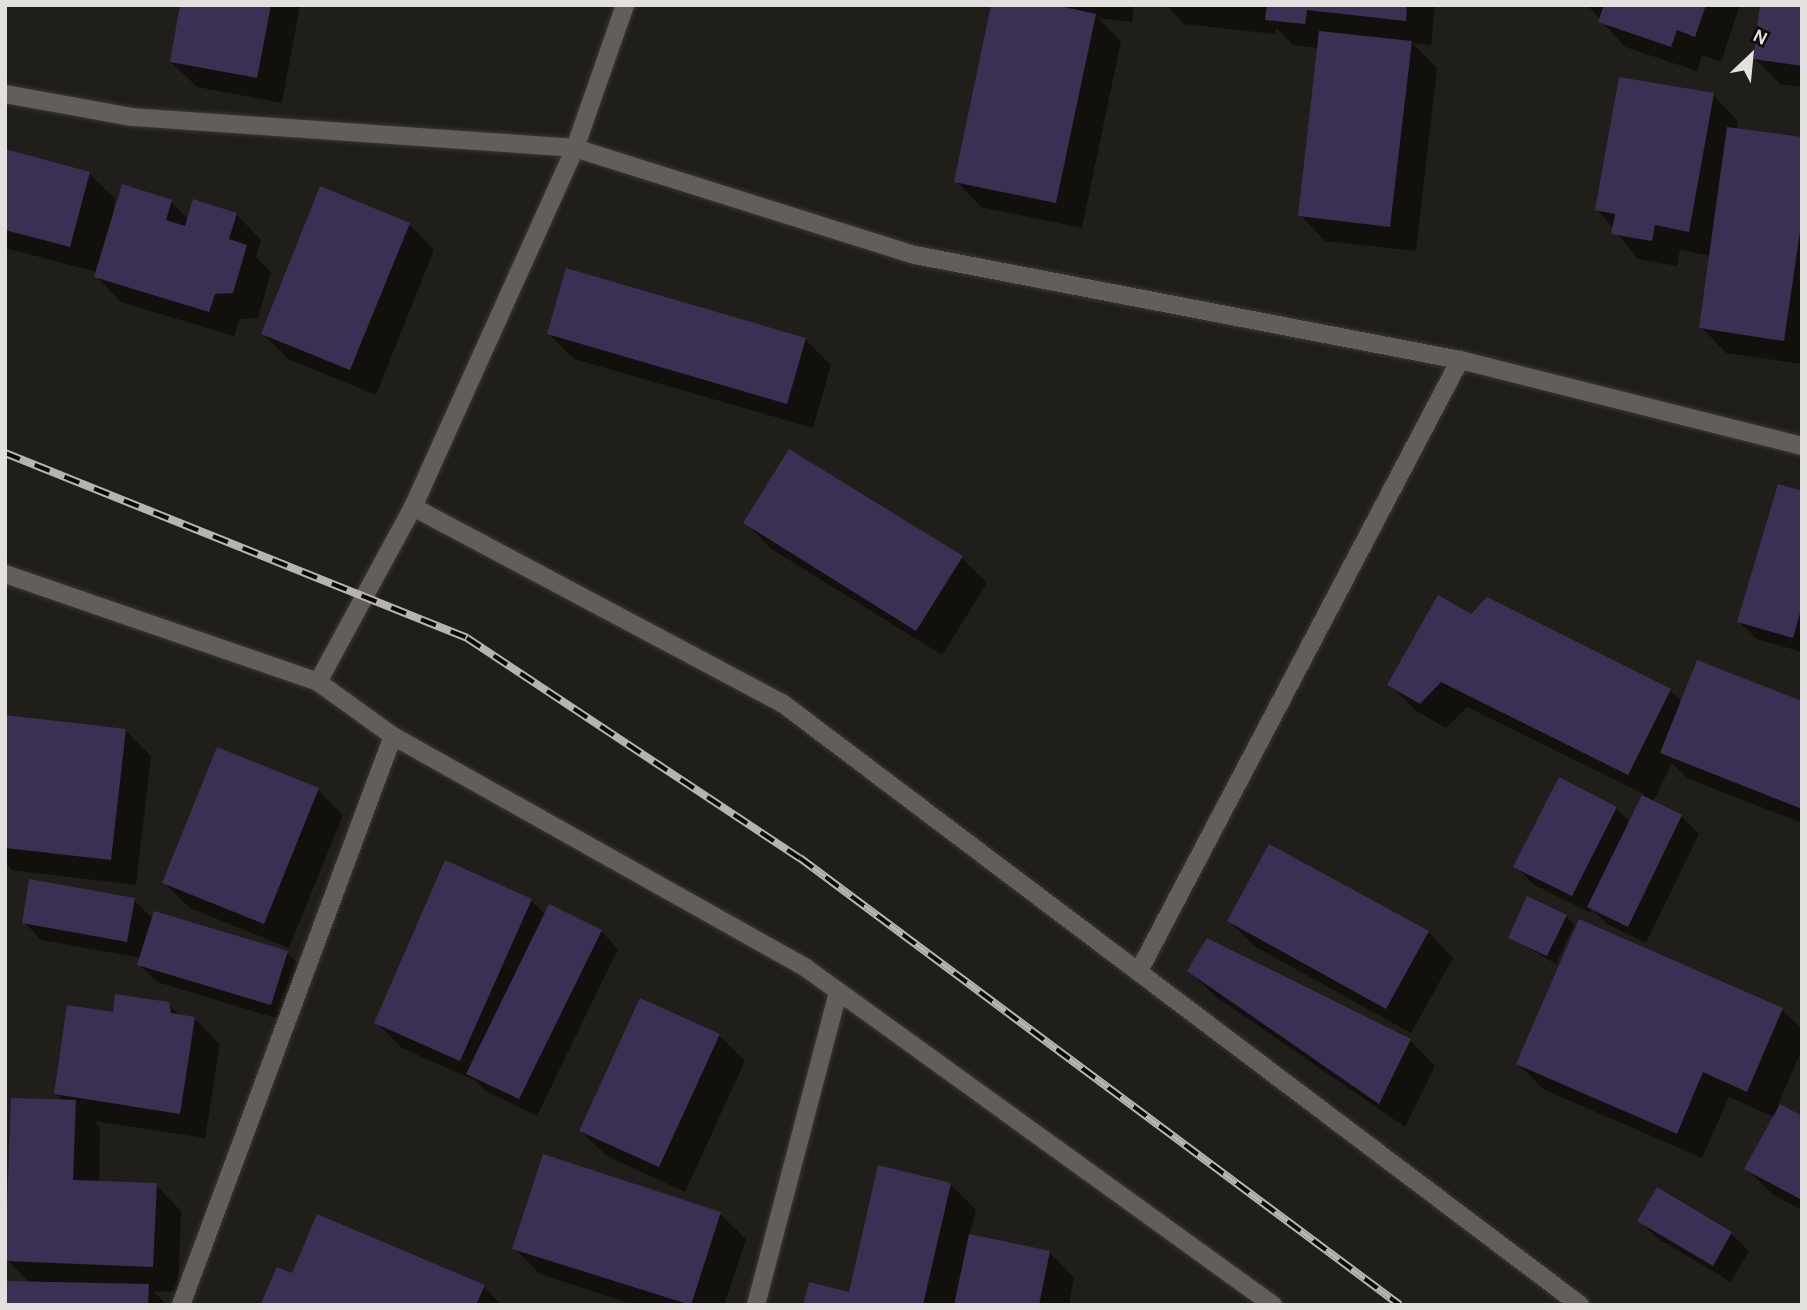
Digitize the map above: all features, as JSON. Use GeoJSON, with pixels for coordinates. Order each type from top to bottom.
{"type":"FeatureCollection","features":[{"type":"Feature","properties":{"kind":"street"},"geometry":{"type":"LineString","coordinates":[[318,682],[413,507],[575,148],[625,5]]}},
{"type":"Feature","properties":{"kind":"street"},"geometry":{"type":"LineString","coordinates":[[5,94],[132,117],[575,148],[915,255],[1460,360],[1802,446]]}},
{"type":"Feature","properties":{"kind":"street"},"geometry":{"type":"LineString","coordinates":[[1140,969],[1460,360]]}},
{"type":"Feature","properties":{"kind":"street"},"geometry":{"type":"LineString","coordinates":[[413,507],[782,703],[1140,969],[1580,1305]]}},
{"type":"Feature","properties":{"kind":"street"},"geometry":{"type":"LineString","coordinates":[[5,574],[318,682],[393,736],[806,968],[1273,1305]]}},
{"type":"Feature","properties":{"kind":"street"},"geometry":{"type":"LineString","coordinates":[[181,1305],[393,736]]}},
{"type":"Feature","properties":{"kind":"street"},"geometry":{"type":"LineString","coordinates":[[756,1305],[838,992]]}},
{"type":"Feature","properties":{"kind":"building"},"geometry":{"type":"Polygon","coordinates":[[[180,5],[271,5],[257,78],[170,62],[180,5]]]}},
{"type":"Feature","properties":{"kind":"building"},"geometry":{"type":"Polygon","coordinates":[[[991,5],[1055,5],[1096,14],[1056,203],[954,182],[991,5]]]}},
{"type":"Feature","properties":{"kind":"building"},"geometry":{"type":"Polygon","coordinates":[[[1267,5],[1407,5],[1406,21],[1307,10],[1305,24],[1265,20],[1267,5]]]}},
{"type":"Feature","properties":{"kind":"building"},"geometry":{"type":"Polygon","coordinates":[[[1604,5],[1706,5],[1695,37],[1677,30],[1671,47],[1598,22],[1604,5]]]}},
{"type":"Feature","properties":{"kind":"building"},"geometry":{"type":"Polygon","coordinates":[[[1760,5],[1802,5],[1802,66],[1753,59],[1760,5]]]}},
{"type":"Feature","properties":{"kind":"building"},"geometry":{"type":"Polygon","coordinates":[[[1319,31],[1412,41],[1390,227],[1298,216],[1319,31]]]}},
{"type":"Feature","properties":{"kind":"building"},"geometry":{"type":"Polygon","coordinates":[[[1619,77],[1714,93],[1689,232],[1655,225],[1652,241],[1611,234],[1615,214],[1595,210],[1619,77]]]}},
{"type":"Feature","properties":{"kind":"building"},"geometry":{"type":"Polygon","coordinates":[[[1727,127],[1802,137],[1802,218],[1784,341],[1699,328],[1727,127]]]}},
{"type":"Feature","properties":{"kind":"building"},"geometry":{"type":"Polygon","coordinates":[[[5,149],[90,172],[70,247],[5,230],[5,149]]]}},
{"type":"Feature","properties":{"kind":"building"},"geometry":{"type":"Polygon","coordinates":[[[122,184],[172,200],[166,220],[185,226],[193,199],[237,213],[229,239],[247,245],[233,293],[215,294],[209,312],[94,277],[122,184]]]}},
{"type":"Feature","properties":{"kind":"building"},"geometry":{"type":"Polygon","coordinates":[[[320,186],[410,223],[350,370],[261,334],[320,186]]]}},
{"type":"Feature","properties":{"kind":"building"},"geometry":{"type":"Polygon","coordinates":[[[566,268],[806,338],[787,404],[547,334],[566,268]]]}},
{"type":"Feature","properties":{"kind":"building"},"geometry":{"type":"Polygon","coordinates":[[[789,449],[963,556],[916,631],[743,523],[789,449]]]}},
{"type":"Feature","properties":{"kind":"building"},"geometry":{"type":"Polygon","coordinates":[[[1778,484],[1802,491],[1802,606],[1793,638],[1737,622],[1778,484]]]}},
{"type":"Feature","properties":{"kind":"building"},"geometry":{"type":"Polygon","coordinates":[[[1438,595],[1471,614],[1487,597],[1671,689],[1628,775],[1441,682],[1420,704],[1387,685],[1438,595]]]}},
{"type":"Feature","properties":{"kind":"building"},"geometry":{"type":"Polygon","coordinates":[[[1697,660],[1802,701],[1802,809],[1660,753],[1697,660]]]}},
{"type":"Feature","properties":{"kind":"building"},"geometry":{"type":"Polygon","coordinates":[[[5,715],[126,729],[111,860],[5,848],[5,715]]]}},
{"type":"Feature","properties":{"kind":"building"},"geometry":{"type":"Polygon","coordinates":[[[217,747],[319,788],[264,924],[162,883],[217,747]]]}},
{"type":"Feature","properties":{"kind":"building"},"geometry":{"type":"Polygon","coordinates":[[[1559,777],[1617,807],[1572,896],[1513,867],[1559,777]]]}},
{"type":"Feature","properties":{"kind":"building"},"geometry":{"type":"Polygon","coordinates":[[[1642,795],[1682,815],[1628,927],[1587,907],[1642,795]]]}},
{"type":"Feature","properties":{"kind":"building"},"geometry":{"type":"Polygon","coordinates":[[[1269,844],[1429,931],[1386,1009],[1227,921],[1269,844]]]}},
{"type":"Feature","properties":{"kind":"building"},"geometry":{"type":"Polygon","coordinates":[[[445,860],[532,899],[460,1061],[374,1023],[445,860]]]}},
{"type":"Feature","properties":{"kind":"building"},"geometry":{"type":"Polygon","coordinates":[[[29,879],[135,898],[127,942],[22,923],[29,879]]]}},
{"type":"Feature","properties":{"kind":"building"},"geometry":{"type":"Polygon","coordinates":[[[1527,896],[1567,915],[1547,956],[1508,938],[1527,896]]]}},
{"type":"Feature","properties":{"kind":"building"},"geometry":{"type":"Polygon","coordinates":[[[549,904],[602,930],[519,1099],[466,1074],[549,904]]]}},
{"type":"Feature","properties":{"kind":"building"},"geometry":{"type":"Polygon","coordinates":[[[154,911],[288,951],[271,1005],[137,965],[154,911]]]}},
{"type":"Feature","properties":{"kind":"building"},"geometry":{"type":"Polygon","coordinates":[[[1579,919],[1783,1008],[1747,1092],[1703,1072],[1677,1134],[1516,1064],[1579,919]]]}},
{"type":"Feature","properties":{"kind":"building"},"geometry":{"type":"Polygon","coordinates":[[[1207,938],[1411,1039],[1379,1104],[1187,971],[1207,938]]]}},
{"type":"Feature","properties":{"kind":"building"},"geometry":{"type":"Polygon","coordinates":[[[115,994],[169,1002],[171,1013],[195,1017],[180,1114],[54,1094],[67,1005],[113,1012],[115,994]]]}},
{"type":"Feature","properties":{"kind":"building"},"geometry":{"type":"Polygon","coordinates":[[[640,998],[720,1034],[659,1167],[579,1131],[640,998]]]}},
{"type":"Feature","properties":{"kind":"building"},"geometry":{"type":"Polygon","coordinates":[[[11,1098],[76,1100],[73,1180],[157,1183],[153,1267],[5,1261],[11,1098]]]}},
{"type":"Feature","properties":{"kind":"building"},"geometry":{"type":"Polygon","coordinates":[[[1780,1104],[1802,1116],[1802,1200],[1744,1169],[1780,1104]]]}},
{"type":"Feature","properties":{"kind":"building"},"geometry":{"type":"Polygon","coordinates":[[[543,1154],[721,1212],[691,1305],[512,1249],[543,1154]]]}},
{"type":"Feature","properties":{"kind":"building"},"geometry":{"type":"Polygon","coordinates":[[[878,1165],[951,1183],[923,1305],[803,1305],[809,1282],[849,1292],[878,1165]]]}},
{"type":"Feature","properties":{"kind":"building"},"geometry":{"type":"Polygon","coordinates":[[[1657,1187],[1732,1232],[1713,1266],[1637,1221],[1657,1187]]]}},
{"type":"Feature","properties":{"kind":"building"},"geometry":{"type":"Polygon","coordinates":[[[317,1214],[485,1285],[476,1305],[260,1305],[277,1267],[292,1273],[317,1214]]]}},
{"type":"Feature","properties":{"kind":"building"},"geometry":{"type":"Polygon","coordinates":[[[969,1234],[1050,1251],[1039,1305],[954,1305],[969,1234]]]}},
{"type":"Feature","properties":{"kind":"building"},"geometry":{"type":"Polygon","coordinates":[[[5,1281],[149,1284],[148,1305],[5,1305],[5,1281]]]}},
{"type":"Feature","properties":{"kind":"railway"},"geometry":{"type":"LineString","coordinates":[[5,453],[467,638],[800,858],[1400,1305]]}}]}
